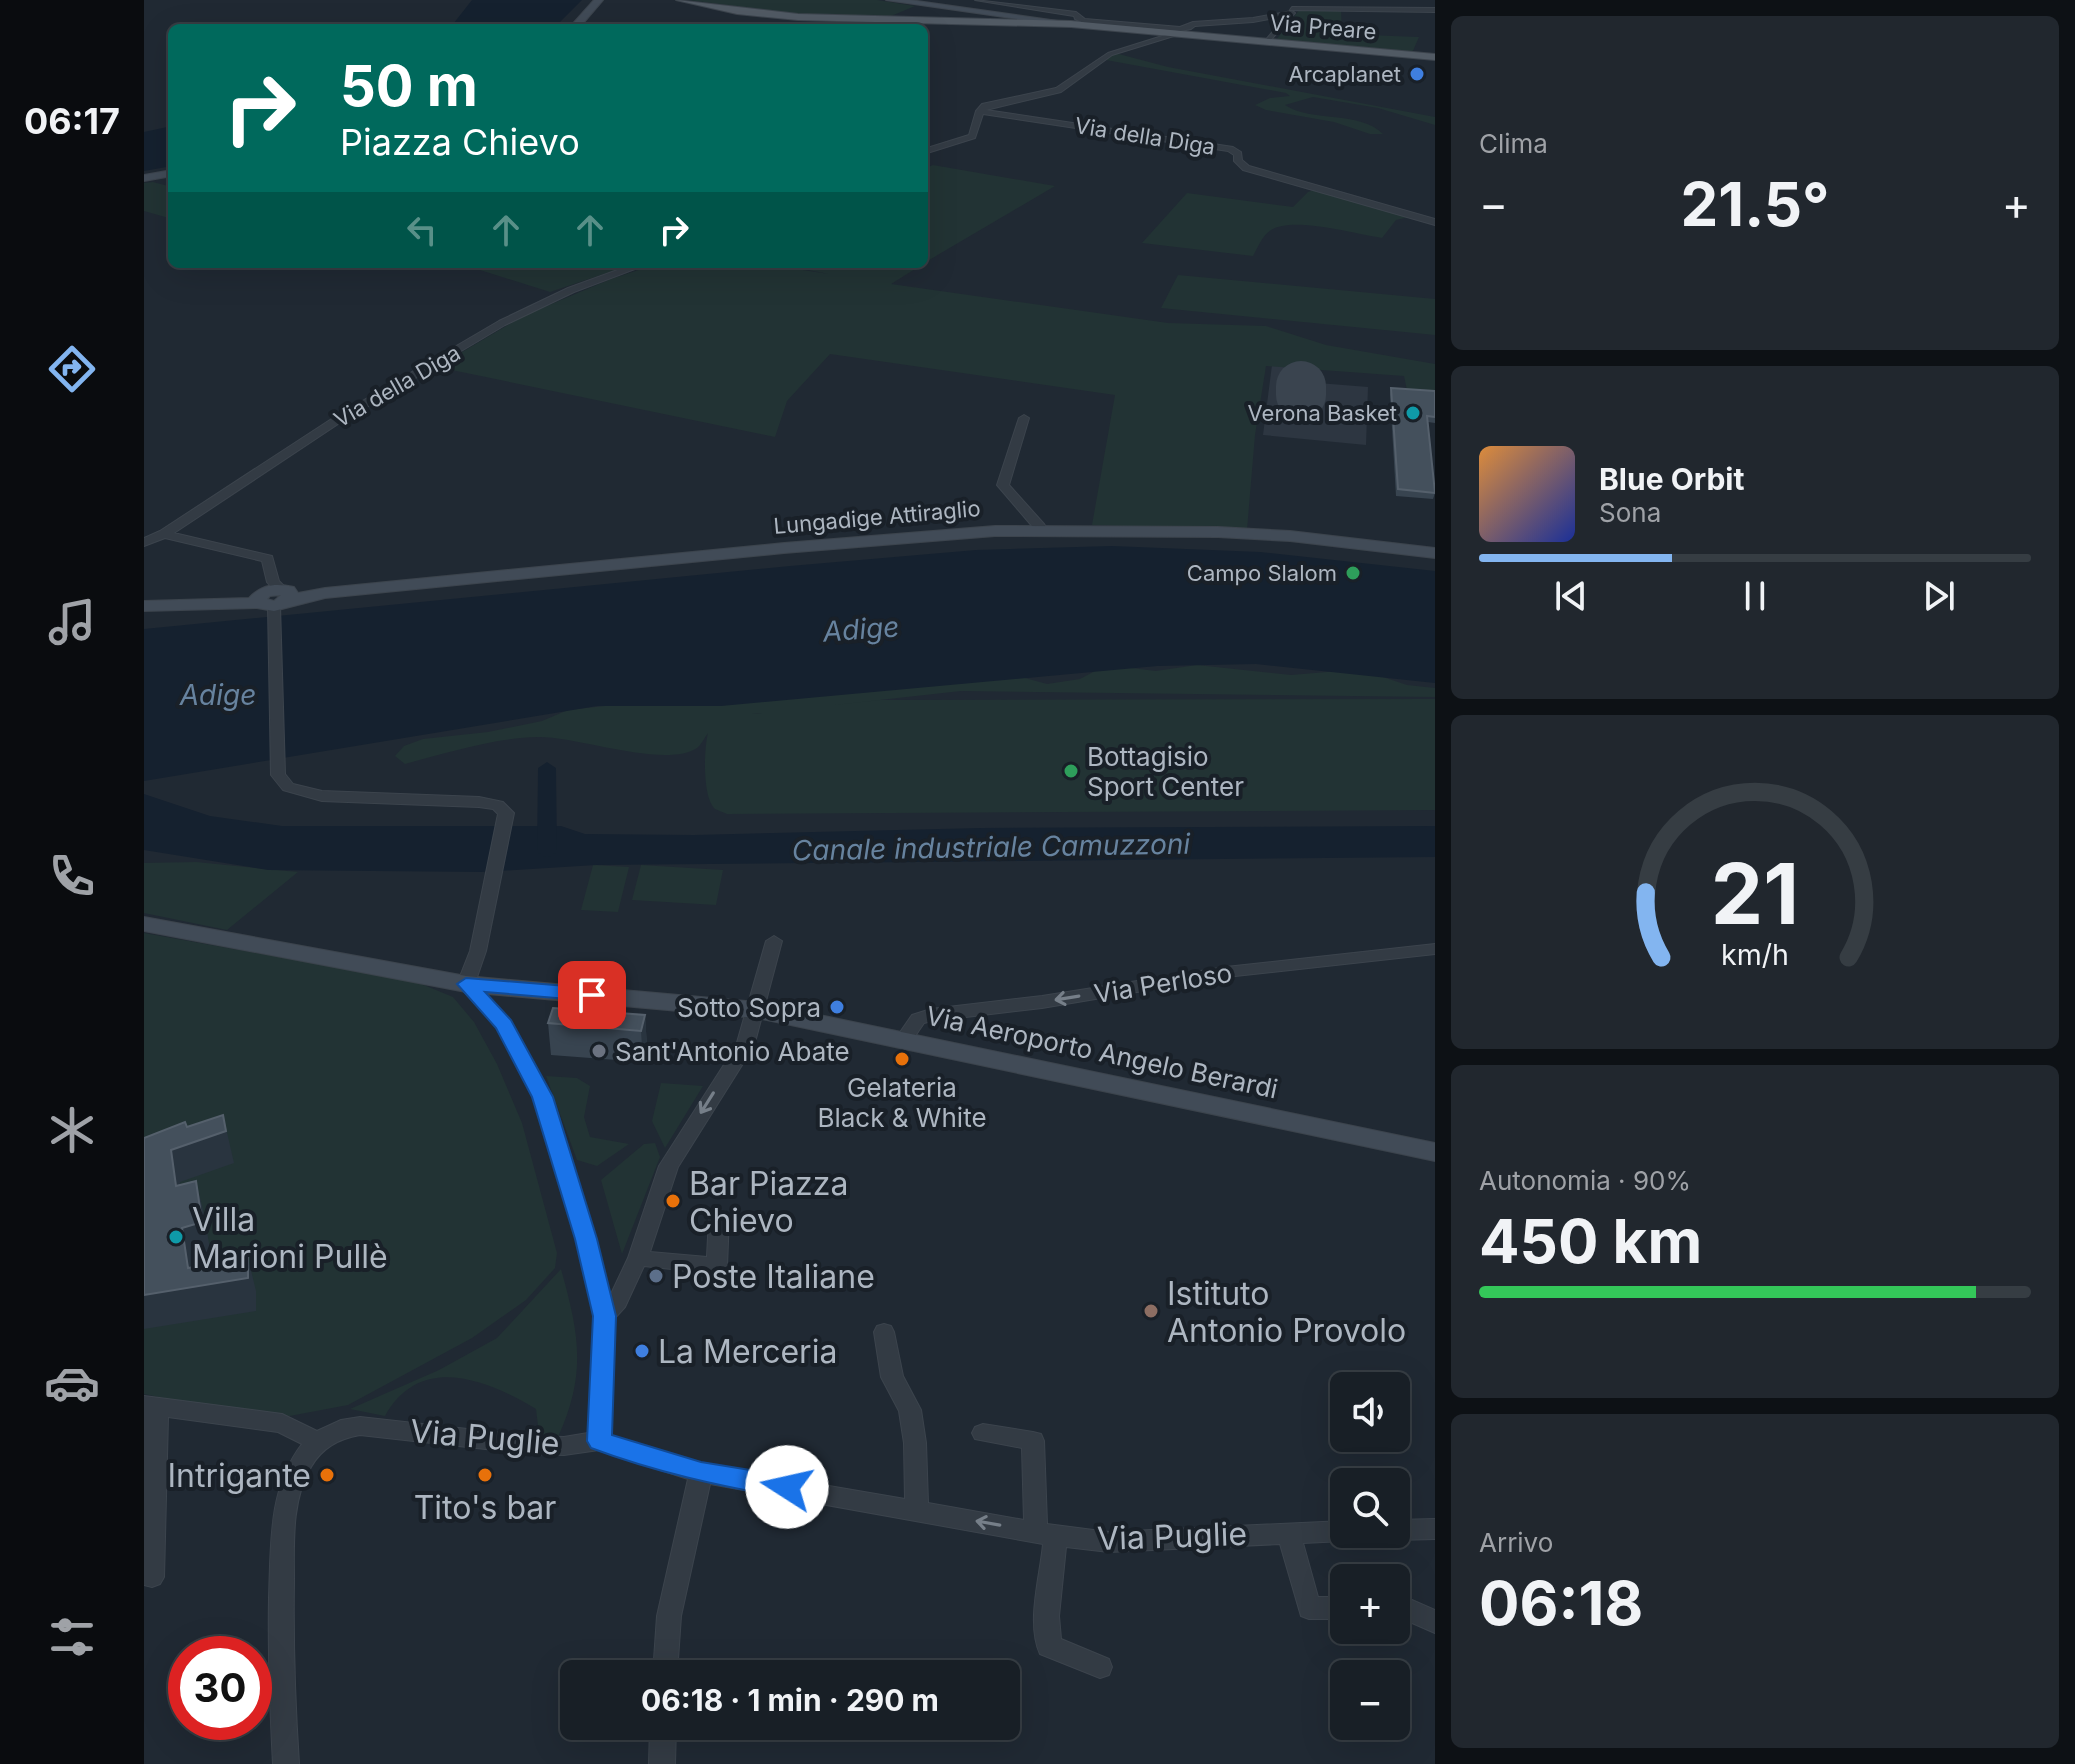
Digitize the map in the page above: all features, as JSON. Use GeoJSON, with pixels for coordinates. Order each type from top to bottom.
{"type":"FeatureCollection","features":[{"type":"Feature","properties":{"kind":"main road","name":"Via Preare"},"geometry":{"type":"LineString","coordinates":[[681,0],[798,17],[1071,24],[1435,57]]}},
{"type":"Feature","properties":{"kind":"street"},"geometry":{"type":"LineString","coordinates":[[578,24],[599,0]]}},
{"type":"Feature","properties":{"kind":"street"},"geometry":{"type":"LineString","coordinates":[[890,0],[1071,24]]}},
{"type":"Feature","properties":{"kind":"street"},"geometry":{"type":"LineString","coordinates":[[978,0],[1076,14],[1084,21],[1180,29],[1193,24],[1253,20],[1292,11],[1435,10]]}},
{"type":"Feature","properties":{"kind":"street"},"geometry":{"type":"LineString","coordinates":[[1267,42],[1297,0]]}},
{"type":"Feature","properties":{"kind":"street","name":"Via della Diga"},"geometry":{"type":"LineString","coordinates":[[980,111],[998,101],[1058,90],[1110,54],[1175,34]]}},
{"type":"Feature","properties":{"kind":"street"},"geometry":{"type":"LineString","coordinates":[[928,151],[972,136],[980,111]]}},
{"type":"Feature","properties":{"kind":"street","name":"Via della Diga"},"geometry":{"type":"LineString","coordinates":[[980,111],[1230,149],[1238,154],[1238,161],[1246,168],[1435,222]]}},
{"type":"Feature","properties":{"kind":"street"},"geometry":{"type":"LineString","coordinates":[[144,178],[168,174]]}},
{"type":"Feature","properties":{"kind":"street","name":"Via della Diga"},"geometry":{"type":"LineString","coordinates":[[144,542],[164,534],[334,422],[502,323],[571,290],[632,268]]}},
{"type":"Feature","properties":{"kind":"street"},"geometry":{"type":"LineString","coordinates":[[1024,418],[1003,485],[1019,505],[1034,517],[1042,530]]}},
{"type":"Feature","properties":{"kind":"street","name":"Lungadige Attiraglio"},"geometry":{"type":"LineString","coordinates":[[144,606],[233,602],[855,541],[1042,530],[1276,535],[1435,553]]}},
{"type":"Feature","properties":{"kind":"street"},"geometry":{"type":"LineString","coordinates":[[164,534],[268,559],[273,597],[278,775],[288,787],[322,796],[498,805],[506,813],[478,951],[466,984],[504,1024],[543,1097],[586,1239],[605,1316],[599,1441]]}},
{"type":"Feature","properties":{"kind":"street","name":"Via Aeroporto Angelo Berardi"},"geometry":{"type":"LineString","coordinates":[[144,924],[466,984],[757,1010],[1435,1152]]}},
{"type":"Feature","properties":{"kind":"street"},"geometry":{"type":"LineString","coordinates":[[605,1316],[618,1301],[638,1258],[669,1166],[745,1046],[774,941]]}},
{"type":"Feature","properties":{"kind":"street","name":"Via Perloso"},"geometry":{"type":"LineString","coordinates":[[903,1041],[918,1019],[931,1015],[1042,1002],[1226,972],[1435,949]]}},
{"type":"Feature","properties":{"kind":"street"},"geometry":{"type":"LineString","coordinates":[[638,1258],[717,1266],[719,1217]]}},
{"type":"Feature","properties":{"kind":"street"},"geometry":{"type":"LineString","coordinates":[[884,1332],[892,1377],[910,1410],[915,1443],[917,1510]]}},
{"type":"Feature","properties":{"kind":"street"},"geometry":{"type":"LineString","coordinates":[[152,1577],[151,1406],[282,1423],[316,1441],[298,1472],[283,1525],[280,1661],[286,1764]]}},
{"type":"Feature","properties":{"kind":"street","name":"Via Puglie"},"geometry":{"type":"LineString","coordinates":[[316,1441],[340,1427],[360,1426],[530,1445],[564,1446],[599,1441],[701,1473],[1046,1534],[1109,1542],[1330,1531]]}},
{"type":"Feature","properties":{"kind":"street"},"geometry":{"type":"LineString","coordinates":[[983,1433],[1033,1441],[1046,1534],[1049,1646],[1100,1667]]}},
{"type":"Feature","properties":{"kind":"street"},"geometry":{"type":"LineString","coordinates":[[666,1660],[669,1616],[701,1473]]}},
{"type":"Feature","properties":{"kind":"street"},"geometry":{"type":"LineString","coordinates":[[1410,1530],[1435,1529]]}},
{"type":"Feature","properties":{"kind":"street"},"geometry":{"type":"LineString","coordinates":[[1288,1532],[1309,1608],[1330,1608]]}},
{"type":"Feature","properties":{"kind":"street"},"geometry":{"type":"LineString","coordinates":[[1410,1610],[1435,1622]]}},
{"type":"Feature","properties":{"kind":"street"},"geometry":{"type":"LineString","coordinates":[[662,1764],[663,1740]]}},
{"type":"Feature","properties":{"kind":"shaded area"},"geometry":{"type":"Polygon","coordinates":[[[688,0],[877,0],[915,6],[884,19],[830,18],[688,0]]]}},
{"type":"Feature","properties":{"kind":"shaded area"},"geometry":{"type":"Polygon","coordinates":[[[1300,9],[1341,9],[1342,34],[1419,37],[1412,53],[1276,40],[1300,9]]]}},
{"type":"Feature","properties":{"kind":"shaded area"},"geometry":{"type":"Polygon","coordinates":[[[1115,53],[1168,67],[1435,117],[1435,125],[1378,108],[1313,97],[1285,105],[1308,114],[1361,122],[1383,134],[1370,134],[1334,122],[1266,110],[1255,105],[1270,98],[1290,96],[1286,93],[1106,60],[1115,53]]]}},
{"type":"Feature","properties":{"kind":"shaded area"},"geometry":{"type":"Polygon","coordinates":[[[933,165],[1055,186],[928,261],[928,167],[933,165]]]}},
{"type":"Feature","properties":{"kind":"shaded area"},"geometry":{"type":"Polygon","coordinates":[[[144,183],[168,186],[168,218],[144,211],[144,183]]]}},
{"type":"Feature","properties":{"kind":"shaded area"},"geometry":{"type":"Polygon","coordinates":[[[1321,187],[1418,215],[1396,220],[1382,238],[1309,225],[1281,226],[1265,235],[1253,256],[1142,243],[1187,193],[1293,207],[1308,192],[1321,187]]]}},
{"type":"Feature","properties":{"kind":"shaded area"},"geometry":{"type":"Polygon","coordinates":[[[474,268],[622,268],[550,292],[474,268]]]}},
{"type":"Feature","properties":{"kind":"shaded area"},"geometry":{"type":"Polygon","coordinates":[[[645,268],[789,268],[829,274],[798,268],[917,268],[891,284],[1168,323],[1266,326],[1326,345],[1435,364],[1435,392],[1407,390],[1404,376],[1266,366],[1255,435],[1247,530],[1092,525],[1115,395],[830,354],[787,401],[775,437],[437,367],[523,316],[645,268]]]}},
{"type":"Feature","properties":{"kind":"shaded area"},"geometry":{"type":"Polygon","coordinates":[[[1178,275],[1435,299],[1435,335],[1161,308],[1178,275]]]}},
{"type":"Feature","properties":{"kind":"shaded area"},"geometry":{"type":"Polygon","coordinates":[[[1272,365],[1297,367],[1296,375],[1318,377],[1318,383],[1368,387],[1366,445],[1263,435],[1272,365]]]}},
{"type":"Feature","properties":{"kind":"shaded area","name":"Bottagisio Sport Center"},"geometry":{"type":"Polygon","coordinates":[[[1197,665],[1291,675],[1339,671],[1380,676],[1407,685],[1435,688],[1435,697],[961,691],[752,714],[880,700],[1435,699],[1435,810],[727,814],[715,809],[708,794],[705,760],[708,733],[697,748],[683,754],[643,753],[538,737],[488,743],[405,764],[395,756],[404,746],[423,739],[488,732],[542,721],[568,710],[651,701],[718,706],[999,671],[1047,684],[1080,679],[1097,670],[1123,667],[1156,671],[1197,665]]]}},
{"type":"Feature","properties":{"kind":"shaded area"},"geometry":{"type":"Polygon","coordinates":[[[196,862],[298,872],[227,930],[144,913],[144,863],[196,862]]]}},
{"type":"Feature","properties":{"kind":"shaded area"},"geometry":{"type":"Polygon","coordinates":[[[593,865],[629,867],[618,912],[581,910],[593,865]]]}},
{"type":"Feature","properties":{"kind":"shaded area"},"geometry":{"type":"Polygon","coordinates":[[[641,865],[723,870],[716,905],[632,900],[641,865]]]}},
{"type":"Feature","properties":{"kind":"shaded area"},"geometry":{"type":"Polygon","coordinates":[[[144,933],[414,981],[453,997],[474,1022],[497,1064],[522,1123],[557,1253],[555,1268],[526,1300],[472,1338],[348,1405],[279,1418],[240,1414],[144,1394],[144,933]]]}},
{"type":"Feature","properties":{"kind":"shaded area"},"geometry":{"type":"Polygon","coordinates":[[[546,1076],[577,1078],[590,1086],[584,1117],[590,1137],[629,1144],[597,1166],[577,1160],[546,1076]]]}},
{"type":"Feature","properties":{"kind":"shaded area"},"geometry":{"type":"Polygon","coordinates":[[[661,1083],[703,1086],[665,1148],[652,1121],[661,1083]]]}},
{"type":"Feature","properties":{"kind":"shaded area"},"geometry":{"type":"Polygon","coordinates":[[[655,1143],[660,1157],[622,1254],[601,1180],[644,1144],[655,1143]]]}},
{"type":"Feature","properties":{"kind":"shaded area"},"geometry":{"type":"Polygon","coordinates":[[[561,1269],[576,1334],[577,1353],[573,1393],[558,1437],[539,1434],[536,1409],[517,1398],[475,1381],[455,1378],[435,1378],[416,1384],[399,1396],[385,1416],[350,1409],[439,1370],[497,1338],[561,1269]]]}},
{"type":"Feature","properties":{"kind":"water"},"geometry":{"type":"Polygon","coordinates":[[[472,0],[582,0],[558,24],[453,24],[472,0]]]}},
{"type":"Feature","properties":{"kind":"water"},"geometry":{"type":"Polygon","coordinates":[[[168,127],[168,167],[144,171],[144,132],[168,127]]]}},
{"type":"Feature","properties":{"kind":"water","name":"Adige"},"geometry":{"type":"Polygon","coordinates":[[[1112,546],[1260,552],[1435,571],[1435,683],[1256,664],[1157,666],[721,706],[597,706],[144,781],[144,629],[976,550],[1112,546]]]}},
{"type":"Feature","properties":{"kind":"water"},"geometry":{"type":"Polygon","coordinates":[[[144,794],[210,816],[282,826],[561,826],[585,834],[1435,826],[1435,857],[596,865],[482,872],[268,870],[144,850],[144,794]]]}},
{"type":"Feature","properties":{"kind":"building"},"geometry":{"type":"Polygon","coordinates":[[[1391,388],[1435,391],[1435,417],[1427,416],[1435,493],[1398,489],[1391,388]]]}},
{"type":"Feature","properties":{"kind":"building"},"geometry":{"type":"Polygon","coordinates":[[[553,1008],[645,1015],[641,1031],[548,1023],[553,1008]]]}},
{"type":"Feature","properties":{"kind":"building"},"geometry":{"type":"Polygon","coordinates":[[[223,1115],[226,1131],[171,1150],[176,1186],[196,1181],[202,1222],[182,1228],[188,1268],[248,1258],[248,1278],[144,1295],[144,1138],[185,1122],[187,1127],[223,1115]]]}},
{"type":"Feature","properties":{"kind":"waterway","name":"Canale industriale Camuzzoni"},"geometry":{"type":"LineString","coordinates":[[547,768],[547,852]]}},
{"type":"Feature","properties":{"kind":"taxiway"},"geometry":{"type":"LineString","coordinates":[[1301,386],[1301,395]]}},
{"type":"Feature","properties":{"kind":"place","name":"Arcaplanet"},"geometry":{"type":"Point","coordinates":[1417,74]}},
{"type":"Feature","properties":{"kind":"place","name":"Verona Basket"},"geometry":{"type":"Point","coordinates":[1413,413]}},
{"type":"Feature","properties":{"kind":"place","name":"Campo Slalom"},"geometry":{"type":"Point","coordinates":[1353,573]}},
{"type":"Feature","properties":{"kind":"place","name":"Bottagisio Sport Center"},"geometry":{"type":"Point","coordinates":[1071,771]}},
{"type":"Feature","properties":{"kind":"place","name":"Sotto Sopra"},"geometry":{"type":"Point","coordinates":[837,1007]}},
{"type":"Feature","properties":{"kind":"place","name":"Sant'Antonio Abate"},"geometry":{"type":"Point","coordinates":[599,1051]}},
{"type":"Feature","properties":{"kind":"place","name":"Gelateria Black & White"},"geometry":{"type":"Point","coordinates":[902,1059]}},
{"type":"Feature","properties":{"kind":"place","name":"Bar Piazza Chievo"},"geometry":{"type":"Point","coordinates":[673,1201]}},
{"type":"Feature","properties":{"kind":"place","name":"Villa Marioni Pullè"},"geometry":{"type":"Point","coordinates":[176,1237]}},
{"type":"Feature","properties":{"kind":"place","name":"Poste Italiane"},"geometry":{"type":"Point","coordinates":[656,1276]}},
{"type":"Feature","properties":{"kind":"place","name":"Istituto Antonio Provolo"},"geometry":{"type":"Point","coordinates":[1151,1311]}},
{"type":"Feature","properties":{"kind":"place","name":"La Merceria"},"geometry":{"type":"Point","coordinates":[642,1351]}},
{"type":"Feature","properties":{"kind":"place","name":"Intrigante"},"geometry":{"type":"Point","coordinates":[327,1475]}},
{"type":"Feature","properties":{"kind":"place","name":"Tito's bar"},"geometry":{"type":"Point","coordinates":[485,1475]}},
{"type":"Feature","properties":{"kind":"route"},"geometry":{"type":"LineString","coordinates":[[592,995],[466,984],[504,1024],[543,1097],[586,1239],[605,1316],[599,1441],[701,1473],[787,1487]]}}]}
